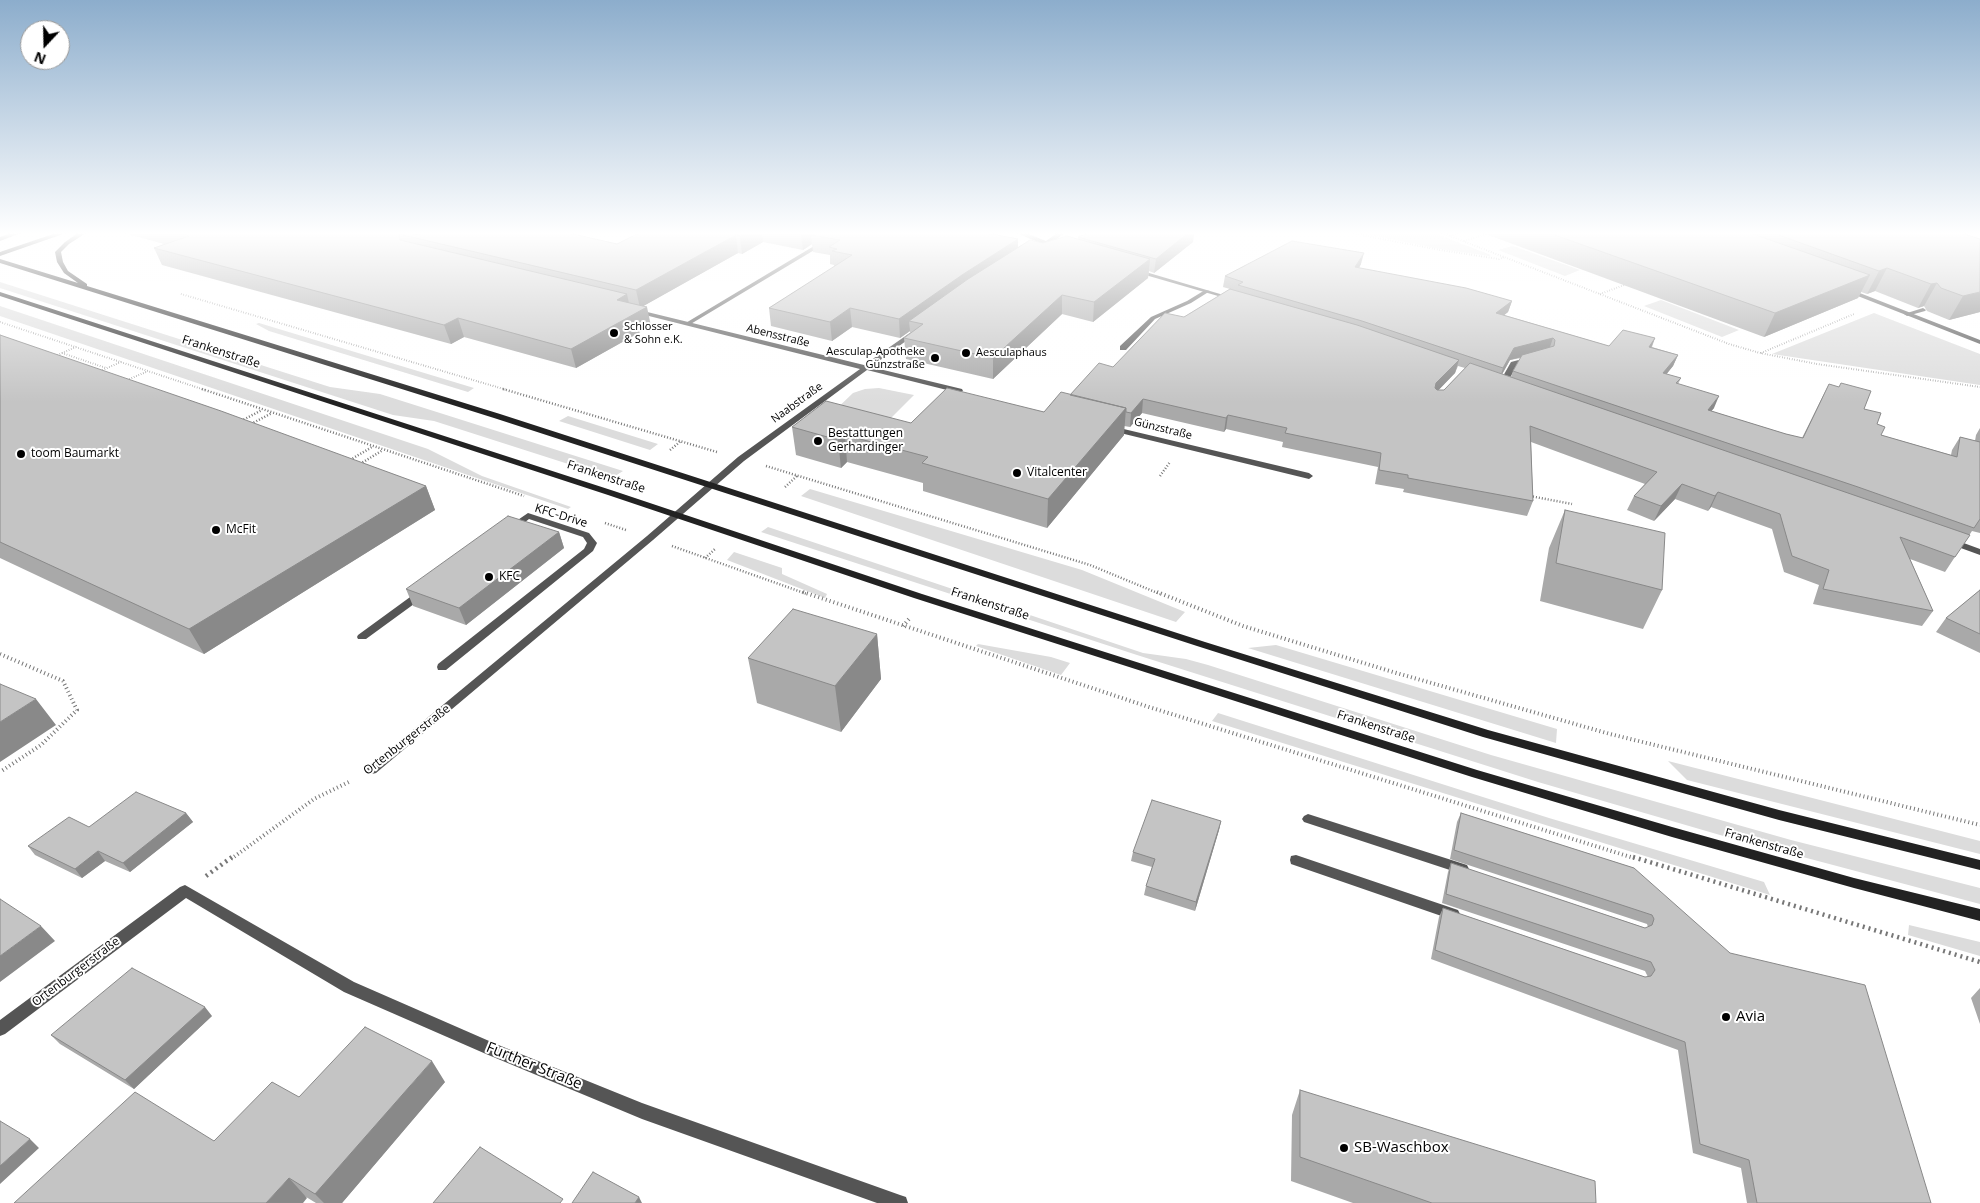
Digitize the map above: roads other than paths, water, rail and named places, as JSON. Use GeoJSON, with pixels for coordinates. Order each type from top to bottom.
{"type":"FeatureCollection","features":[{"type":"Feature","properties":{"kind":"main road","name":"Frankenstraße"},"geometry":{"type":"LineString","coordinates":[[88,289],[710,484],[1201,644],[1487,734],[1770,812],[1980,865]]}},
{"type":"Feature","properties":{"kind":"main road","name":"Frankenstraße"},"geometry":{"type":"LineString","coordinates":[[0,294],[675,514],[928,599],[1476,774],[1691,838],[1854,883],[1980,915]]}},
{"type":"Feature","properties":{"kind":"street"},"geometry":{"type":"LineString","coordinates":[[687,324],[746,289]]}},
{"type":"Feature","properties":{"kind":"street"},"geometry":{"type":"LineString","coordinates":[[1201,289],[1244,302]]}},
{"type":"Feature","properties":{"kind":"street"},"geometry":{"type":"LineString","coordinates":[[1843,289],[1980,342]]}},
{"type":"Feature","properties":{"kind":"street"},"geometry":{"type":"LineString","coordinates":[[1123,348],[1153,318],[1189,302],[1207,291]]}},
{"type":"Feature","properties":{"kind":"street","name":"Abensstraße"},"geometry":{"type":"LineString","coordinates":[[623,308],[865,368]]}},
{"type":"Feature","properties":{"kind":"street"},"geometry":{"type":"LineString","coordinates":[[1907,314],[1923,310]]}},
{"type":"Feature","properties":{"kind":"street","name":"Naabstraße"},"geometry":{"type":"LineString","coordinates":[[675,514],[741,459],[920,328]]}},
{"type":"Feature","properties":{"kind":"street"},"geometry":{"type":"LineString","coordinates":[[1502,385],[1514,364],[1538,356]]}},
{"type":"Feature","properties":{"kind":"street"},"geometry":{"type":"LineString","coordinates":[[865,368],[970,394]]}},
{"type":"Feature","properties":{"kind":"street","name":"Günzstraße"},"geometry":{"type":"LineString","coordinates":[[1105,426],[1309,476]]}},
{"type":"Feature","properties":{"kind":"street","name":"Ortenburgerstraße"},"geometry":{"type":"LineString","coordinates":[[372,770],[650,538],[675,514]]}},
{"type":"Feature","properties":{"kind":"street","name":"KFC-Drive"},"geometry":{"type":"LineString","coordinates":[[442,667],[588,551],[592,543],[586,535],[528,516],[505,534]]}},
{"type":"Feature","properties":{"kind":"street"},"geometry":{"type":"LineString","coordinates":[[1945,539],[1980,552]]}},
{"type":"Feature","properties":{"kind":"street"},"geometry":{"type":"LineString","coordinates":[[362,637],[433,585]]}},
{"type":"Feature","properties":{"kind":"street"},"geometry":{"type":"LineString","coordinates":[[1308,819],[1476,874]]}},
{"type":"Feature","properties":{"kind":"street"},"geometry":{"type":"LineString","coordinates":[[1296,860],[1468,919]]}},
{"type":"Feature","properties":{"kind":"street","name":"Ortenburgerstraße"},"geometry":{"type":"LineString","coordinates":[[0,1029],[185,891]]}},
{"type":"Feature","properties":{"kind":"street","name":"Further Straße"},"geometry":{"type":"LineString","coordinates":[[185,891],[349,987],[475,1042],[642,1111],[900,1203]]}},
{"type":"Feature","properties":{"kind":"place","name":"Schlosser & Sohn e.K."},"geometry":{"type":"Point","coordinates":[614,333]}},
{"type":"Feature","properties":{"kind":"place","name":"Aesculaphaus"},"geometry":{"type":"Point","coordinates":[966,353]}},
{"type":"Feature","properties":{"kind":"place","name":"Aesculap-Apotheke Günzstraße"},"geometry":{"type":"Point","coordinates":[935,358]}},
{"type":"Feature","properties":{"kind":"place","name":"Bestattungen Gerhardinger"},"geometry":{"type":"Point","coordinates":[818,441]}},
{"type":"Feature","properties":{"kind":"place","name":"toom Baumarkt"},"geometry":{"type":"Point","coordinates":[21,454]}},
{"type":"Feature","properties":{"kind":"place","name":"Vitalcenter"},"geometry":{"type":"Point","coordinates":[1017,473]}},
{"type":"Feature","properties":{"kind":"place","name":"McFit"},"geometry":{"type":"Point","coordinates":[216,530]}},
{"type":"Feature","properties":{"kind":"place","name":"KFC"},"geometry":{"type":"Point","coordinates":[489,577]}},
{"type":"Feature","properties":{"kind":"place","name":"Avia"},"geometry":{"type":"Point","coordinates":[1726,1017]}},
{"type":"Feature","properties":{"kind":"place","name":"SB-Waschbox"},"geometry":{"type":"Point","coordinates":[1344,1148]}}]}
